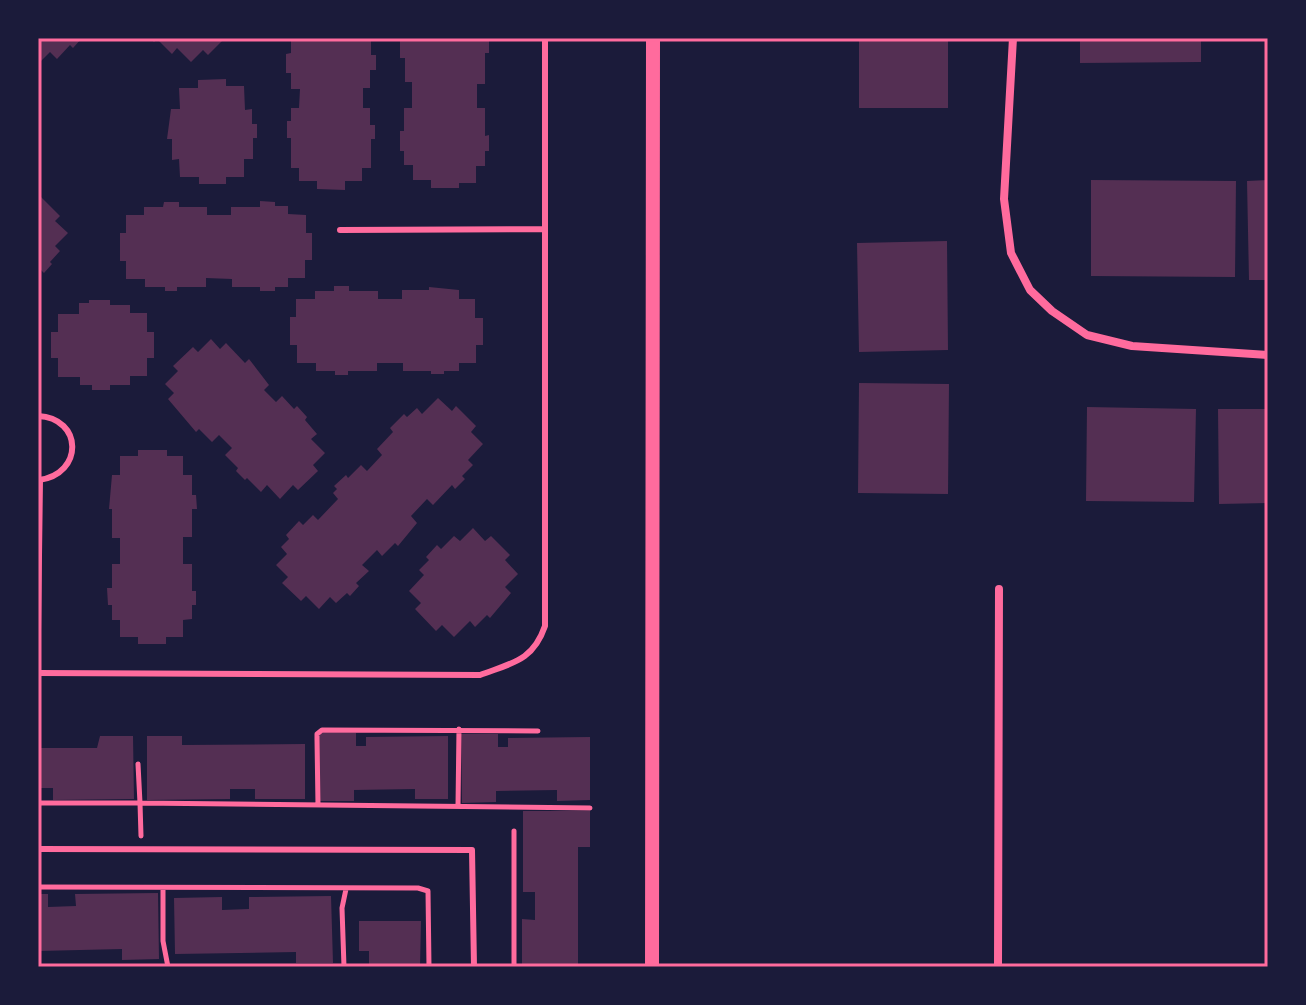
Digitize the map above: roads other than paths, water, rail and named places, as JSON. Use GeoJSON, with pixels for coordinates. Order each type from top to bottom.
{"type":"FeatureCollection","features":[{"type":"Feature","properties":{"kind":"street"},"geometry":{"type":"LineString","coordinates":[[652,967],[653,38]]}},
{"type":"Feature","properties":{"kind":"street"},"geometry":{"type":"LineString","coordinates":[[1013,38],[1004,199],[1011,253],[1030,290],[1052,311],[1087,335],[1132,346],[1268,355]]}},
{"type":"Feature","properties":{"kind":"street"},"geometry":{"type":"LineString","coordinates":[[998,967],[999,589]]}},
{"type":"Feature","properties":{"kind":"lane"},"geometry":{"type":"LineString","coordinates":[[38,673],[480,675],[527,657],[540,641],[545,626],[545,38]]}},
{"type":"Feature","properties":{"kind":"lane"},"geometry":{"type":"LineString","coordinates":[[340,230],[545,229]]}},
{"type":"Feature","properties":{"kind":"lane"},"geometry":{"type":"LineString","coordinates":[[38,416],[53,419],[64,426],[73,448],[70,461],[63,471],[52,478],[39,480],[38,631]]}},
{"type":"Feature","properties":{"kind":"lane"},"geometry":{"type":"LineString","coordinates":[[38,849],[472,850],[474,967]]}}]}
